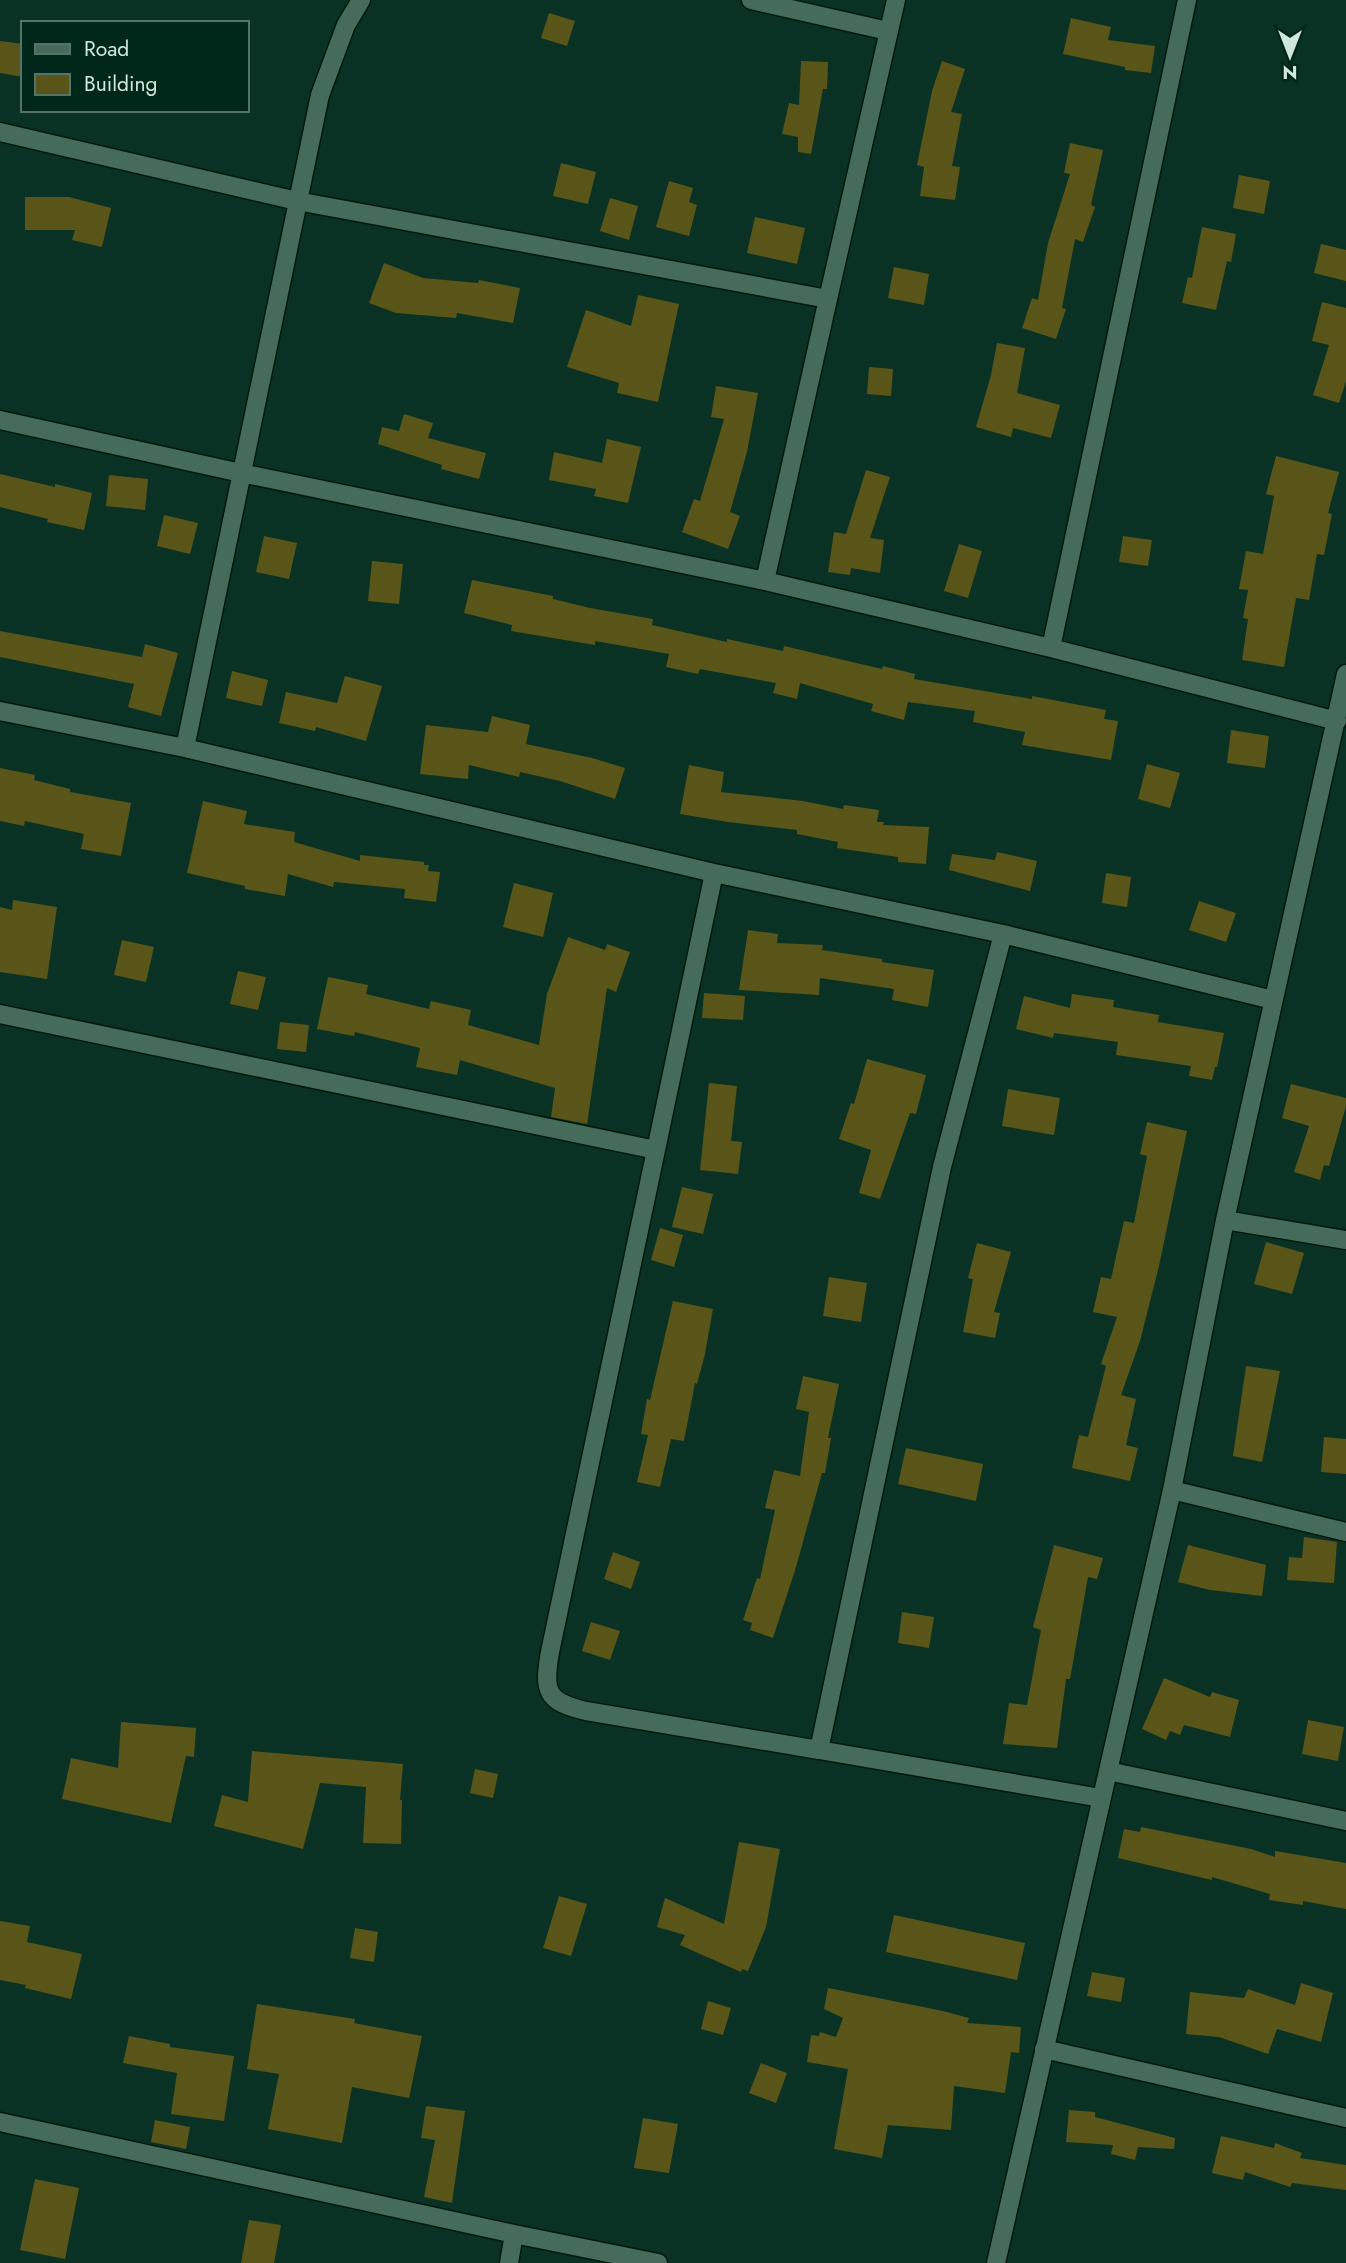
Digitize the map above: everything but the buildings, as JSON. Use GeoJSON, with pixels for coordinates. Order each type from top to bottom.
{"type":"FeatureCollection","features":[{"type":"Feature","properties":{"kind":"street"},"geometry":{"type":"LineString","coordinates":[[185,748],[320,95],[346,25],[361,0]]}},
{"type":"Feature","properties":{"kind":"street"},"geometry":{"type":"LineString","coordinates":[[751,0],[888,30]]}},
{"type":"Feature","properties":{"kind":"street"},"geometry":{"type":"LineString","coordinates":[[765,581],[896,0]]}},
{"type":"Feature","properties":{"kind":"street"},"geometry":{"type":"LineString","coordinates":[[1051,648],[1187,0]]}},
{"type":"Feature","properties":{"kind":"street"},"geometry":{"type":"LineString","coordinates":[[0,132],[297,201],[828,299]]}},
{"type":"Feature","properties":{"kind":"street"},"geometry":{"type":"LineString","coordinates":[[0,420],[241,473],[765,581],[1051,648],[1337,721]]}},
{"type":"Feature","properties":{"kind":"street"},"geometry":{"type":"LineString","coordinates":[[996,2263],[1172,1490],[1225,1220],[1346,674]]}},
{"type":"Feature","properties":{"kind":"street"},"geometry":{"type":"LineString","coordinates":[[0,711],[185,748],[714,873],[1003,934],[1273,1000]]}},
{"type":"Feature","properties":{"kind":"street"},"geometry":{"type":"LineString","coordinates":[[714,873],[550,1652],[546,1673],[548,1692],[561,1704],[586,1711],[1101,1798]]}},
{"type":"Feature","properties":{"kind":"street"},"geometry":{"type":"LineString","coordinates":[[819,1750],[942,1167],[1003,934]]}},
{"type":"Feature","properties":{"kind":"street"},"geometry":{"type":"LineString","coordinates":[[0,1014],[656,1150]]}},
{"type":"Feature","properties":{"kind":"street"},"geometry":{"type":"LineString","coordinates":[[1225,1220],[1346,1240]]}},
{"type":"Feature","properties":{"kind":"street"},"geometry":{"type":"LineString","coordinates":[[1172,1490],[1346,1532]]}},
{"type":"Feature","properties":{"kind":"street"},"geometry":{"type":"LineString","coordinates":[[1108,1771],[1346,1821]]}},
{"type":"Feature","properties":{"kind":"street"},"geometry":{"type":"LineString","coordinates":[[1044,2049],[1346,2118]]}},
{"type":"Feature","properties":{"kind":"street"},"geometry":{"type":"LineString","coordinates":[[0,2122],[658,2263]]}},
{"type":"Feature","properties":{"kind":"street"},"geometry":{"type":"LineString","coordinates":[[509,2263],[514,2234]]}}]}
